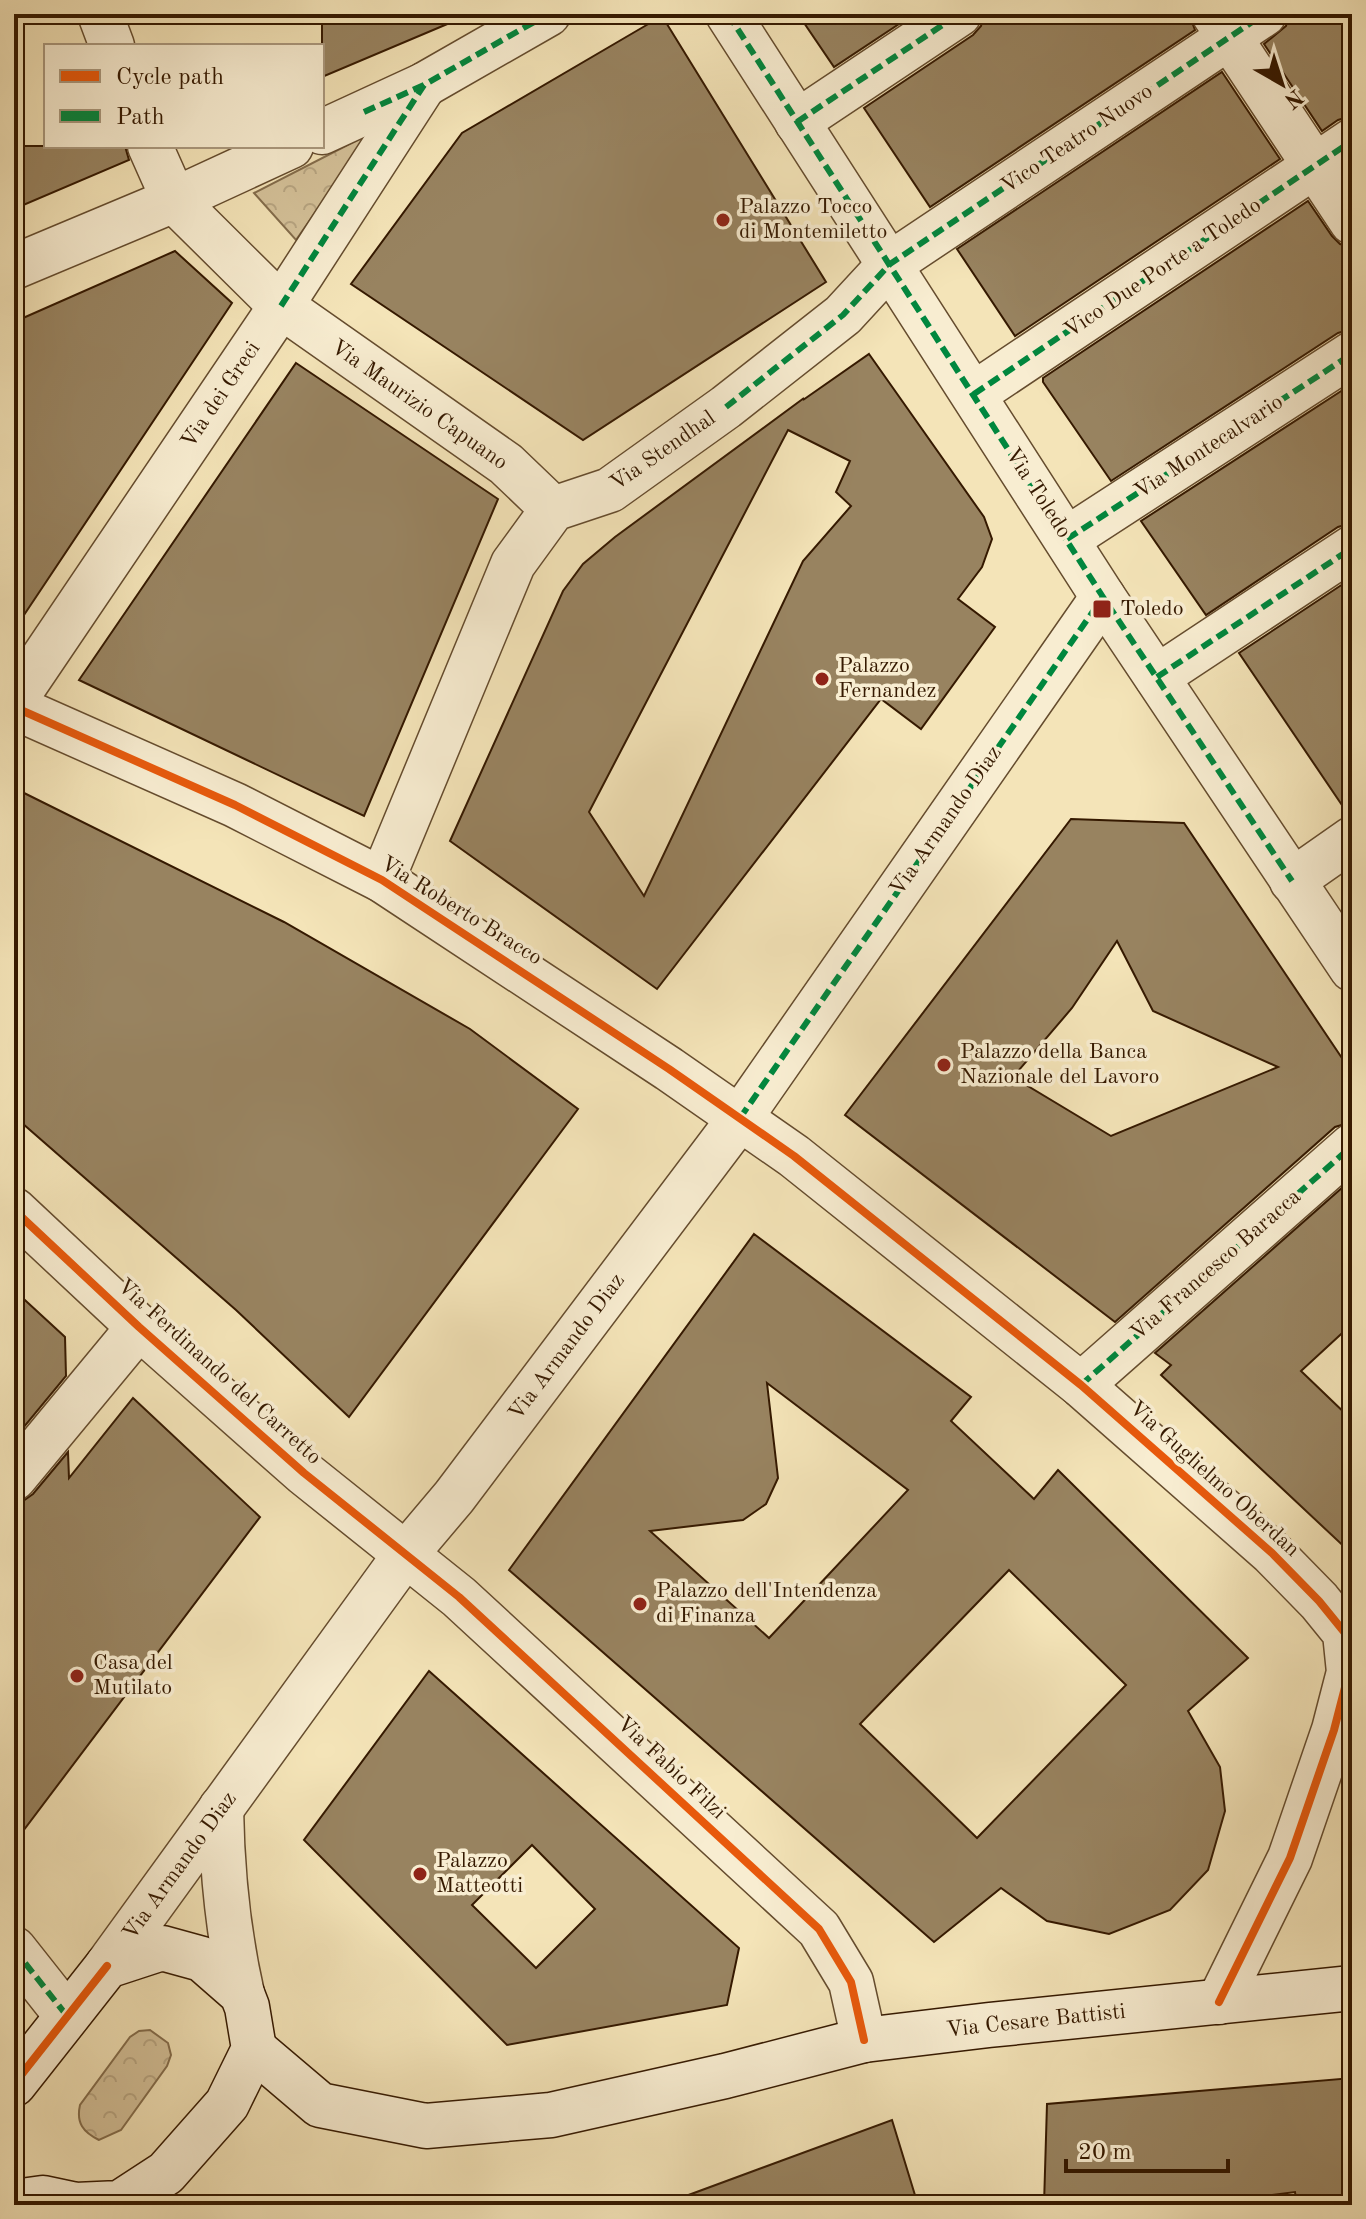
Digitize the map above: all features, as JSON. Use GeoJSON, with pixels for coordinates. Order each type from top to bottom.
{"type":"FeatureCollection","features":[{"type":"Feature","properties":{"kind":"street"},"geometry":{"type":"LineString","coordinates":[[100,14],[111,44]]}},
{"type":"Feature","properties":{"kind":"street"},"geometry":{"type":"LineString","coordinates":[[324,131],[424,85],[548,14]]}},
{"type":"Feature","properties":{"kind":"street","name":"Via Toledo"},"geometry":{"type":"LineString","coordinates":[[728,14],[1103,597],[1352,969]]}},
{"type":"Feature","properties":{"kind":"street"},"geometry":{"type":"LineString","coordinates":[[797,122],[959,14]]}},
{"type":"Feature","properties":{"kind":"street"},"geometry":{"type":"LineString","coordinates":[[1236,22],[1315,166],[1352,222]]}},
{"type":"Feature","properties":{"kind":"street","name":"Vico Teatro Nuovo"},"geometry":{"type":"LineString","coordinates":[[890,264],[1236,22]]}},
{"type":"Feature","properties":{"kind":"street","name":"Via dei Greci"},"geometry":{"type":"LineString","coordinates":[[14,704],[281,306],[424,85]]}},
{"type":"Feature","properties":{"kind":"street","name":"Vico Due Porte a Toledo"},"geometry":{"type":"LineString","coordinates":[[974,394],[1352,141]]}},
{"type":"Feature","properties":{"kind":"street"},"geometry":{"type":"LineString","coordinates":[[151,148],[174,200]]}},
{"type":"Feature","properties":{"kind":"street"},"geometry":{"type":"LineString","coordinates":[[14,267],[174,200],[287,148]]}},
{"type":"Feature","properties":{"kind":"street","name":"Via Maurizio Capuano"},"geometry":{"type":"LineString","coordinates":[[174,200],[281,306],[506,464],[553,509]]}},
{"type":"Feature","properties":{"kind":"street","name":"Via Stendhal"},"geometry":{"type":"LineString","coordinates":[[553,509],[610,490],[726,407],[843,315],[890,264]]}},
{"type":"Feature","properties":{"kind":"street","name":"Via Montecalvario"},"geometry":{"type":"LineString","coordinates":[[1067,539],[1352,354]]}},
{"type":"Feature","properties":{"kind":"street"},"geometry":{"type":"LineString","coordinates":[[382,880],[513,564],[553,509]]}},
{"type":"Feature","properties":{"kind":"street"},"geometry":{"type":"LineString","coordinates":[[1157,677],[1352,548]]}},
{"type":"Feature","properties":{"kind":"street","name":"Via Armando Diaz"},"geometry":{"type":"LineString","coordinates":[[14,2084],[107,1966],[405,1555],[454,1497],[740,1118],[1103,597]]}},
{"type":"Feature","properties":{"kind":"street","name":"Via Roberto Bracco"},"geometry":{"type":"LineString","coordinates":[[14,704],[235,805],[382,880],[740,1118]]}},
{"type":"Feature","properties":{"kind":"street"},"geometry":{"type":"LineString","coordinates":[[1292,881],[1352,839]]}},
{"type":"Feature","properties":{"kind":"street","name":"Via Guglielmo Oberdan"},"geometry":{"type":"LineString","coordinates":[[740,1118],[794,1156],[1081,1385],[1272,1553],[1348,1631],[1349,1672],[1309,1806],[1290,1858],[1219,2002]]}},
{"type":"Feature","properties":{"kind":"street","name":"Via Francesco Baracca"},"geometry":{"type":"LineString","coordinates":[[1081,1385],[1352,1146]]}},
{"type":"Feature","properties":{"kind":"street","name":"Via Ferdinando del Carretto"},"geometry":{"type":"LineString","coordinates":[[14,1210],[139,1327],[304,1473],[405,1555]]}},
{"type":"Feature","properties":{"kind":"street"},"geometry":{"type":"LineString","coordinates":[[14,1478],[139,1327]]}},
{"type":"Feature","properties":{"kind":"street","name":"Via Fabio Filzi"},"geometry":{"type":"LineString","coordinates":[[405,1555],[459,1597],[819,1929],[851,1982],[864,2040]]}},
{"type":"Feature","properties":{"kind":"street"},"geometry":{"type":"LineString","coordinates":[[24,2190],[76,2205],[120,2203],[166,2173],[227,2104],[254,2049],[227,1911],[221,1808]]}},
{"type":"Feature","properties":{"kind":"street"},"geometry":{"type":"LineString","coordinates":[[107,1966],[162,1948],[202,1959],[242,1994]]}},
{"type":"Feature","properties":{"kind":"street"},"geometry":{"type":"LineString","coordinates":[[14,1949],[67,2016]]}},
{"type":"Feature","properties":{"kind":"street","name":"Via Cesare Battisti"},"geometry":{"type":"LineString","coordinates":[[254,2049],[320,2105],[426,2126],[551,2115],[725,2076],[864,2040],[1352,1988]]}},
{"type":"Feature","properties":{"kind":"green space"},"geometry":{"type":"Polygon","coordinates":[[[371,133],[296,240],[254,193],[371,133]]]}},
{"type":"Feature","properties":{"kind":"green space"},"geometry":{"type":"Polygon","coordinates":[[[150,2030],[168,2043],[171,2055],[167,2066],[121,2130],[99,2140],[82,2126],[80,2105],[130,2037],[139,2031],[150,2030]]]}},
{"type":"Feature","properties":{"kind":"building"},"geometry":{"type":"Polygon","coordinates":[[[322,14],[471,14],[324,76],[322,14]]]}},
{"type":"Feature","properties":{"kind":"building"},"geometry":{"type":"Polygon","coordinates":[[[798,14],[914,14],[834,67],[798,14]]]}},
{"type":"Feature","properties":{"kind":"building"},"geometry":{"type":"Polygon","coordinates":[[[984,14],[1189,14],[1195,30],[930,207],[864,108],[973,35],[981,26],[984,14]]]}},
{"type":"Feature","properties":{"kind":"building"},"geometry":{"type":"Polygon","coordinates":[[[1289,14],[1352,14],[1352,116],[1338,120],[1322,131],[1264,44],[1286,26],[1289,14]]]}},
{"type":"Feature","properties":{"kind":"building","name":"Palazzo Tocco di Montemiletto"},"geometry":{"type":"Polygon","coordinates":[[[662,16],[826,282],[583,440],[351,284],[462,133],[662,16]]]}},
{"type":"Feature","properties":{"kind":"building"},"geometry":{"type":"Polygon","coordinates":[[[1222,72],[1280,159],[1015,336],[957,249],[1222,72]]]}},
{"type":"Feature","properties":{"kind":"building"},"geometry":{"type":"Polygon","coordinates":[[[14,146],[126,148],[129,160],[14,209],[14,146]]]}},
{"type":"Feature","properties":{"kind":"building"},"geometry":{"type":"Polygon","coordinates":[[[1308,201],[1332,236],[1340,244],[1352,247],[1352,329],[1338,333],[1111,481],[1043,378],[1308,201]]]}},
{"type":"Feature","properties":{"kind":"building"},"geometry":{"type":"Polygon","coordinates":[[[175,251],[232,303],[14,630],[14,322],[175,251]]]}},
{"type":"Feature","properties":{"kind":"building","name":"Palazzo Fernandez"},"geometry":{"type":"Polygon","coordinates":[[[869,354],[984,517],[992,539],[982,567],[958,599],[995,627],[921,729],[881,699],[657,989],[450,841],[563,591],[583,564],[615,537],[869,354]],[[788,430],[589,812],[644,896],[803,561],[851,506],[836,492],[850,461],[788,430]]]}},
{"type":"Feature","properties":{"kind":"building"},"geometry":{"type":"Polygon","coordinates":[[[296,363],[498,499],[364,816],[79,680],[296,363]]]}},
{"type":"Feature","properties":{"kind":"building"},"geometry":{"type":"Polygon","coordinates":[[[1352,384],[1352,523],[1338,527],[1206,615],[1141,521],[1352,384]]]}},
{"type":"Feature","properties":{"kind":"building"},"geometry":{"type":"Polygon","coordinates":[[[1352,578],[1352,814],[1348,814],[1239,653],[1352,578]]]}},
{"type":"Feature","properties":{"kind":"building"},"geometry":{"type":"Polygon","coordinates":[[[14,788],[284,922],[470,1029],[578,1109],[349,1417],[236,1310],[14,1116],[14,788]]]}},
{"type":"Feature","properties":{"kind":"building","name":"Palazzo della Banca Nazionale del Lavoro"},"geometry":{"type":"Polygon","coordinates":[[[1071,819],[1184,823],[1352,1073],[1352,1122],[1335,1127],[1115,1322],[845,1115],[1071,819]],[[1117,941],[1072,1008],[1013,1077],[1111,1136],[1278,1067],[1153,1011],[1117,941]]]}},
{"type":"Feature","properties":{"kind":"building"},"geometry":{"type":"Polygon","coordinates":[[[1352,1179],[1352,1324],[1301,1371],[1352,1420],[1352,1554],[1161,1375],[1171,1365],[1155,1353],[1352,1179]]]}},
{"type":"Feature","properties":{"kind":"building","name":"Palazzo dell'Intendenza di Finanza"},"geometry":{"type":"Polygon","coordinates":[[[754,1234],[971,1397],[951,1421],[1034,1499],[1058,1470],[1248,1658],[1188,1711],[1220,1767],[1225,1811],[1208,1870],[1170,1910],[1109,1934],[1047,1921],[1001,1888],[934,1942],[509,1570],[754,1234]],[[767,1383],[778,1478],[766,1504],[743,1520],[650,1531],[769,1638],[908,1490],[767,1383]],[[1009,1570],[860,1724],[977,1838],[1126,1685],[1009,1570]]]}},
{"type":"Feature","properties":{"kind":"building"},"geometry":{"type":"Polygon","coordinates":[[[14,1290],[65,1337],[66,1376],[14,1439],[14,1290]]]}},
{"type":"Feature","properties":{"kind":"building","name":"Casa del Mutilato"},"geometry":{"type":"Polygon","coordinates":[[[133,1398],[260,1517],[14,1843],[14,1502],[23,1501],[33,1494],[68,1452],[69,1478],[133,1398]]]}},
{"type":"Feature","properties":{"kind":"building","name":"Palazzo Matteotti"},"geometry":{"type":"Polygon","coordinates":[[[429,1671],[739,1948],[727,2005],[507,2045],[304,1840],[429,1671]],[[532,1845],[472,1905],[536,1968],[595,1909],[532,1845]]]}},
{"type":"Feature","properties":{"kind":"building"},"geometry":{"type":"Polygon","coordinates":[[[1352,2078],[1352,2205],[1297,2205],[1295,2192],[1197,2205],[1044,2205],[1047,2104],[1352,2078]]]}},
{"type":"Feature","properties":{"kind":"building"},"geometry":{"type":"Polygon","coordinates":[[[892,2120],[918,2205],[676,2205],[675,2200],[892,2120]]]}},
{"type":"Feature","properties":{"kind":"marked path"},"geometry":{"type":"LineString","coordinates":[[364,112],[424,85],[548,14]]}},
{"type":"Feature","properties":{"kind":"marked path"},"geometry":{"type":"LineString","coordinates":[[728,14],[1103,597],[1292,881]]}},
{"type":"Feature","properties":{"kind":"marked path"},"geometry":{"type":"LineString","coordinates":[[797,122],[959,14]]}},
{"type":"Feature","properties":{"kind":"marked path"},"geometry":{"type":"LineString","coordinates":[[726,407],[843,315],[890,264],[1264,14]]}},
{"type":"Feature","properties":{"kind":"marked path"},"geometry":{"type":"LineString","coordinates":[[281,306],[424,85]]}},
{"type":"Feature","properties":{"kind":"marked path"},"geometry":{"type":"LineString","coordinates":[[974,394],[1352,141]]}},
{"type":"Feature","properties":{"kind":"marked path"},"geometry":{"type":"LineString","coordinates":[[1067,539],[1352,354]]}},
{"type":"Feature","properties":{"kind":"marked path"},"geometry":{"type":"LineString","coordinates":[[1157,677],[1352,548]]}},
{"type":"Feature","properties":{"kind":"marked path"},"geometry":{"type":"LineString","coordinates":[[740,1118],[1103,597]]}},
{"type":"Feature","properties":{"kind":"marked path"},"geometry":{"type":"LineString","coordinates":[[1081,1385],[1352,1146]]}},
{"type":"Feature","properties":{"kind":"marked path"},"geometry":{"type":"LineString","coordinates":[[14,1949],[67,2016]]}},
{"type":"Feature","properties":{"kind":"cycle path"},"geometry":{"type":"LineString","coordinates":[[14,707],[235,805],[382,880],[669,1069],[794,1156],[1081,1385],[1272,1553],[1319,1601],[1345,1633],[1349,1672],[1334,1730],[1290,1858],[1219,2002]]}},
{"type":"Feature","properties":{"kind":"cycle path"},"geometry":{"type":"LineString","coordinates":[[14,1210],[139,1327],[304,1473],[459,1597],[819,1929],[851,1982],[864,2040]]}},
{"type":"Feature","properties":{"kind":"cycle path"},"geometry":{"type":"LineString","coordinates":[[14,2084],[107,1966]]}},
{"type":"Feature","properties":{"kind":"place","name":"Palazzo Tocco di Montemiletto"},"geometry":{"type":"Point","coordinates":[723,220]}},
{"type":"Feature","properties":{"kind":"place","name":"Toledo"},"geometry":{"type":"Point","coordinates":[1102,609]}},
{"type":"Feature","properties":{"kind":"place","name":"Palazzo Fernandez"},"geometry":{"type":"Point","coordinates":[822,679]}},
{"type":"Feature","properties":{"kind":"place","name":"Palazzo della Banca Nazionale del Lavoro"},"geometry":{"type":"Point","coordinates":[944,1065]}},
{"type":"Feature","properties":{"kind":"place","name":"Palazzo dell'Intendenza di Finanza"},"geometry":{"type":"Point","coordinates":[640,1604]}},
{"type":"Feature","properties":{"kind":"place","name":"Casa del Mutilato"},"geometry":{"type":"Point","coordinates":[77,1676]}},
{"type":"Feature","properties":{"kind":"place","name":"Palazzo Matteotti"},"geometry":{"type":"Point","coordinates":[420,1874]}}]}
